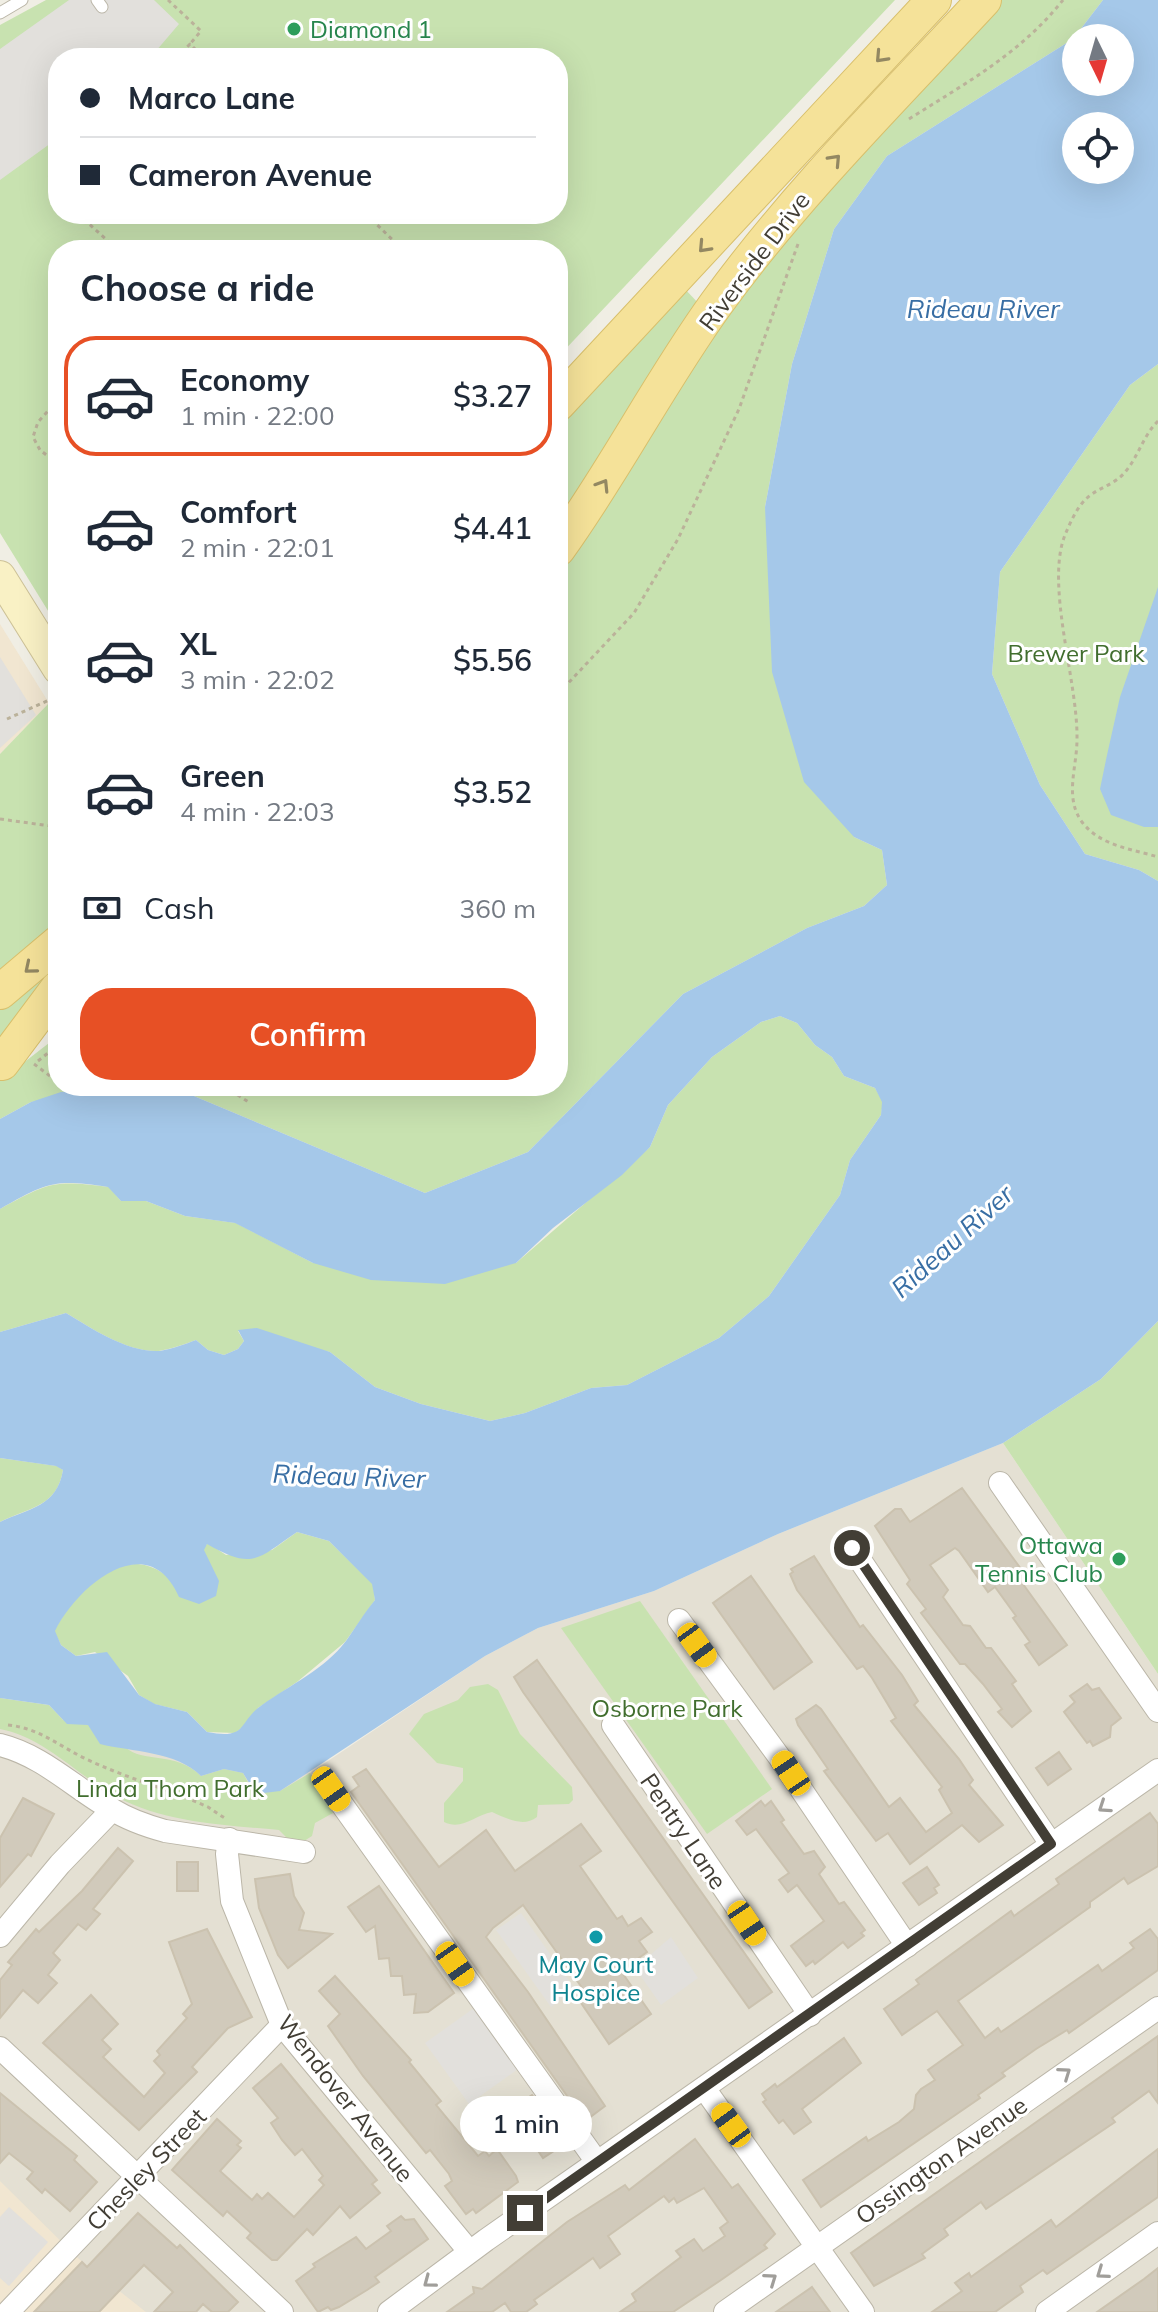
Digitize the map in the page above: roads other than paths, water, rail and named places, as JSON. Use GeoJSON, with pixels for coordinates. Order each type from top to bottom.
{"type":"FeatureCollection","features":[{"type":"Feature","properties":{"kind":"main road","name":"Riverside Drive"},"geometry":{"type":"LineString","coordinates":[[568,393],[934,0]]}},
{"type":"Feature","properties":{"kind":"main road","name":"Riverside Drive"},"geometry":{"type":"LineString","coordinates":[[568,535],[715,306],[802,195],[984,0]]}},
{"type":"Feature","properties":{"kind":"main road"},"geometry":{"type":"LineString","coordinates":[[0,576],[48,653]]}},
{"type":"Feature","properties":{"kind":"main road"},"geometry":{"type":"LineString","coordinates":[[0,992],[48,951]]}},
{"type":"Feature","properties":{"kind":"main road"},"geometry":{"type":"LineString","coordinates":[[12,1064],[48,1005]]}},
{"type":"Feature","properties":{"kind":"main road"},"geometry":{"type":"LineString","coordinates":[[12,1064],[48,1030]]}},
{"type":"Feature","properties":{"kind":"street"},"geometry":{"type":"LineString","coordinates":[[1000,1483],[1158,1711]]}},
{"type":"Feature","properties":{"kind":"street"},"geometry":{"type":"LineString","coordinates":[[852,1548],[1051,1844]]}},
{"type":"Feature","properties":{"kind":"street"},"geometry":{"type":"LineString","coordinates":[[679,1620],[780,1758],[907,1946]]}},
{"type":"Feature","properties":{"kind":"street","name":"Pentry Lane"},"geometry":{"type":"LineString","coordinates":[[613,1725],[810,2015]]}},
{"type":"Feature","properties":{"kind":"street"},"geometry":{"type":"LineString","coordinates":[[1,1735],[112,1810],[165,1831],[304,1852]]}},
{"type":"Feature","properties":{"kind":"street"},"geometry":{"type":"LineString","coordinates":[[389,2312],[469,2251],[1158,1770]]}},
{"type":"Feature","properties":{"kind":"street"},"geometry":{"type":"LineString","coordinates":[[331,1789],[597,2162]]}},
{"type":"Feature","properties":{"kind":"street"},"geometry":{"type":"LineString","coordinates":[[0,1936],[60,1864],[112,1810]]}},
{"type":"Feature","properties":{"kind":"street","name":"Wendover Avenue"},"geometry":{"type":"LineString","coordinates":[[229,1839],[227,1854],[234,1908],[282,2025],[469,2251]]}},
{"type":"Feature","properties":{"kind":"street","name":"Ossington Avenue"},"geometry":{"type":"LineString","coordinates":[[725,2312],[1158,2008]]}},
{"type":"Feature","properties":{"kind":"street","name":"Chesley Street"},"geometry":{"type":"LineString","coordinates":[[8,2312],[282,2025]]}},
{"type":"Feature","properties":{"kind":"street"},"geometry":{"type":"LineString","coordinates":[[0,2048],[282,2312]]}},
{"type":"Feature","properties":{"kind":"street"},"geometry":{"type":"LineString","coordinates":[[704,2088],[863,2312]]}},
{"type":"Feature","properties":{"kind":"street"},"geometry":{"type":"LineString","coordinates":[[1047,2312],[1158,2233]]}},
{"type":"Feature","properties":{"kind":"lane"},"geometry":{"type":"LineString","coordinates":[[0,13],[22,0]]}},
{"type":"Feature","properties":{"kind":"water","name":"Rideau River"},"geometry":{"type":"Polygon","coordinates":[[[1103,0],[1158,0],[1158,364],[1130,385],[1000,572],[992,674],[1040,785],[1085,854],[1139,870],[1158,881],[1158,1321],[1101,1379],[1003,1443],[778,1534],[654,1591],[538,1628],[485,1656],[280,1791],[256,1794],[243,1773],[224,1769],[201,1776],[166,1757],[100,1744],[88,1725],[67,1724],[49,1705],[0,1698],[0,1522],[48,1499],[55,1492],[63,1470],[56,1466],[0,1458],[0,1332],[66,1313],[135,1348],[160,1351],[196,1340],[208,1350],[224,1355],[238,1349],[244,1341],[238,1330],[257,1328],[330,1352],[375,1387],[421,1404],[490,1421],[525,1413],[591,1388],[627,1385],[719,1338],[769,1296],[840,1195],[850,1160],[881,1115],[882,1102],[875,1088],[844,1076],[832,1057],[815,1045],[797,1023],[780,1016],[761,1022],[712,1057],[668,1105],[650,1147],[622,1175],[553,1228],[516,1263],[445,1284],[371,1280],[313,1263],[235,1223],[185,1216],[146,1201],[121,1201],[108,1187],[75,1183],[52,1185],[0,1209],[0,1119],[49,1096],[194,1096],[425,1193],[528,1152],[683,994],[807,928],[864,906],[887,885],[882,850],[854,837],[804,782],[772,672],[765,507],[792,364],[834,229],[887,156],[1062,46],[1062,96],[1134,96],[1134,24],[1085,24],[1103,0]],[[297,1532],[263,1555],[245,1559],[207,1544],[204,1550],[219,1581],[216,1596],[199,1604],[179,1597],[166,1576],[150,1566],[132,1565],[114,1570],[79,1597],[55,1631],[61,1645],[76,1656],[107,1652],[139,1695],[155,1704],[187,1712],[207,1732],[230,1734],[241,1728],[254,1711],[338,1651],[375,1600],[372,1584],[329,1541],[297,1532]]]}},
{"type":"Feature","properties":{"kind":"water"},"geometry":{"type":"Polygon","coordinates":[[[1158,587],[1158,827],[1144,827],[1111,815],[1100,789],[1120,697],[1158,587]]]}},
{"type":"Feature","properties":{"kind":"place","name":"Diamond 1"},"geometry":{"type":"Point","coordinates":[294,29]}},
{"type":"Feature","properties":{"kind":"place","name":"Ottawa Tennis Club"},"geometry":{"type":"Point","coordinates":[1119,1559]}},
{"type":"Feature","properties":{"kind":"place","name":"May Court Hospice"},"geometry":{"type":"Point","coordinates":[596,1937]}},
{"type":"Feature","properties":{"kind":"park label","name":"Brewer Park"},"geometry":{"type":"Point","coordinates":[1076,653]}},
{"type":"Feature","properties":{"kind":"park label","name":"Osborne Park"},"geometry":{"type":"Point","coordinates":[667,1708]}},
{"type":"Feature","properties":{"kind":"park label","name":"Linda Thom Park"},"geometry":{"type":"Point","coordinates":[170,1788]}}]}
